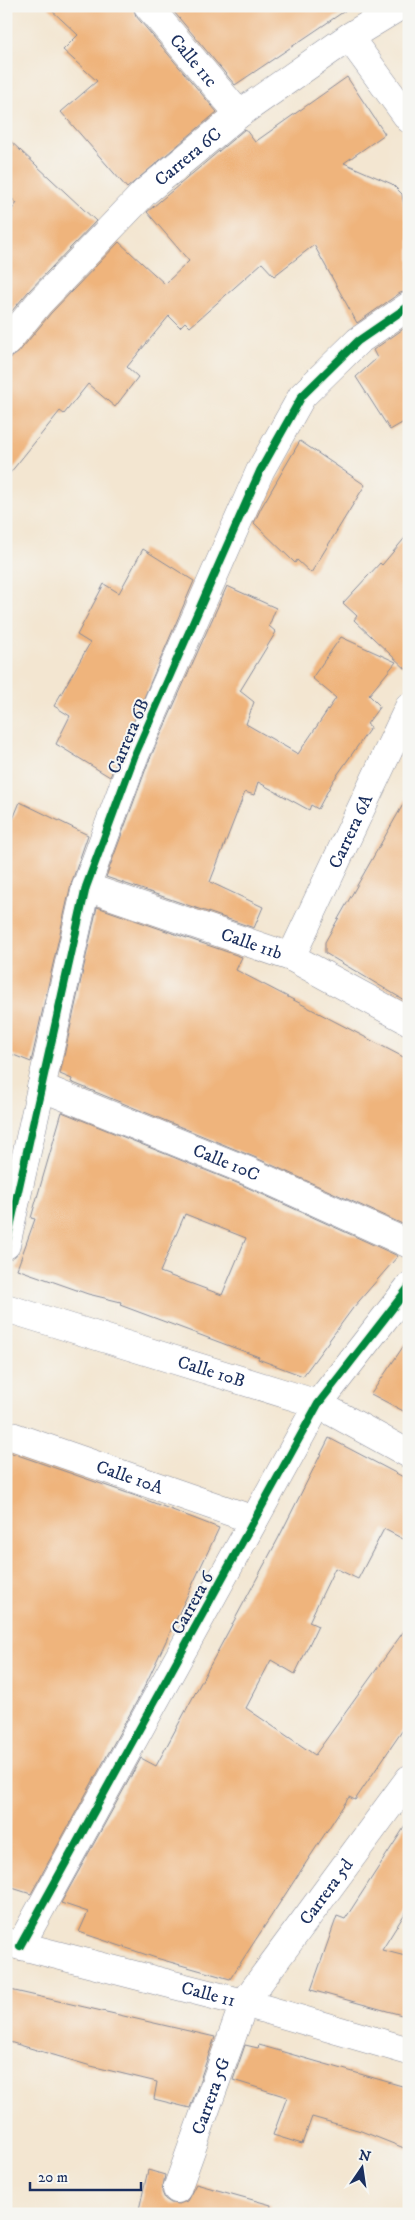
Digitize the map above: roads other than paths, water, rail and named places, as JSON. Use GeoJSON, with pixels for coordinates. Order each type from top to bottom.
{"type":"FeatureCollection","features":[{"type":"Feature","properties":{"kind":"street","name":"Calle 11c"},"geometry":{"type":"LineString","coordinates":[[148,6],[239,114]]}},
{"type":"Feature","properties":{"kind":"street","name":"Carrera 6C"},"geometry":{"type":"LineString","coordinates":[[6,343],[39,303],[145,192],[239,114],[349,37],[400,6]]}},
{"type":"Feature","properties":{"kind":"street"},"geometry":{"type":"LineString","coordinates":[[349,37],[409,119]]}},
{"type":"Feature","properties":{"kind":"street","name":"Carrera 6B"},"geometry":{"type":"LineString","coordinates":[[6,1245],[86,887],[134,757],[264,463],[302,396],[358,341],[409,306]]}},
{"type":"Feature","properties":{"kind":"street","name":"Carrera 6A"},"geometry":{"type":"LineString","coordinates":[[291,957],[409,707]]}},
{"type":"Feature","properties":{"kind":"street","name":"Calle 11b"},"geometry":{"type":"LineString","coordinates":[[86,887],[291,957],[409,1021]]}},
{"type":"Feature","properties":{"kind":"street","name":"Calle 10C"},"geometry":{"type":"LineString","coordinates":[[41,1087],[248,1171],[409,1244]]}},
{"type":"Feature","properties":{"kind":"street","name":"Carrera 6"},"geometry":{"type":"LineString","coordinates":[[13,1944],[318,1404],[409,1287]]}},
{"type":"Feature","properties":{"kind":"street","name":"Calle 10B"},"geometry":{"type":"LineString","coordinates":[[6,1308],[318,1404],[409,1454]]}},
{"type":"Feature","properties":{"kind":"street","name":"Calle 10A"},"geometry":{"type":"LineString","coordinates":[[6,1434],[254,1520]]}},
{"type":"Feature","properties":{"kind":"street","name":"Carrera 5d"},"geometry":{"type":"LineString","coordinates":[[244,2003],[409,1779]]}},
{"type":"Feature","properties":{"kind":"street","name":"Calle 11"},"geometry":{"type":"LineString","coordinates":[[13,1944],[244,2003],[409,2051]]}},
{"type":"Feature","properties":{"kind":"street","name":"Carrera 5G"},"geometry":{"type":"LineString","coordinates":[[177,2189],[244,2003]]}}]}
